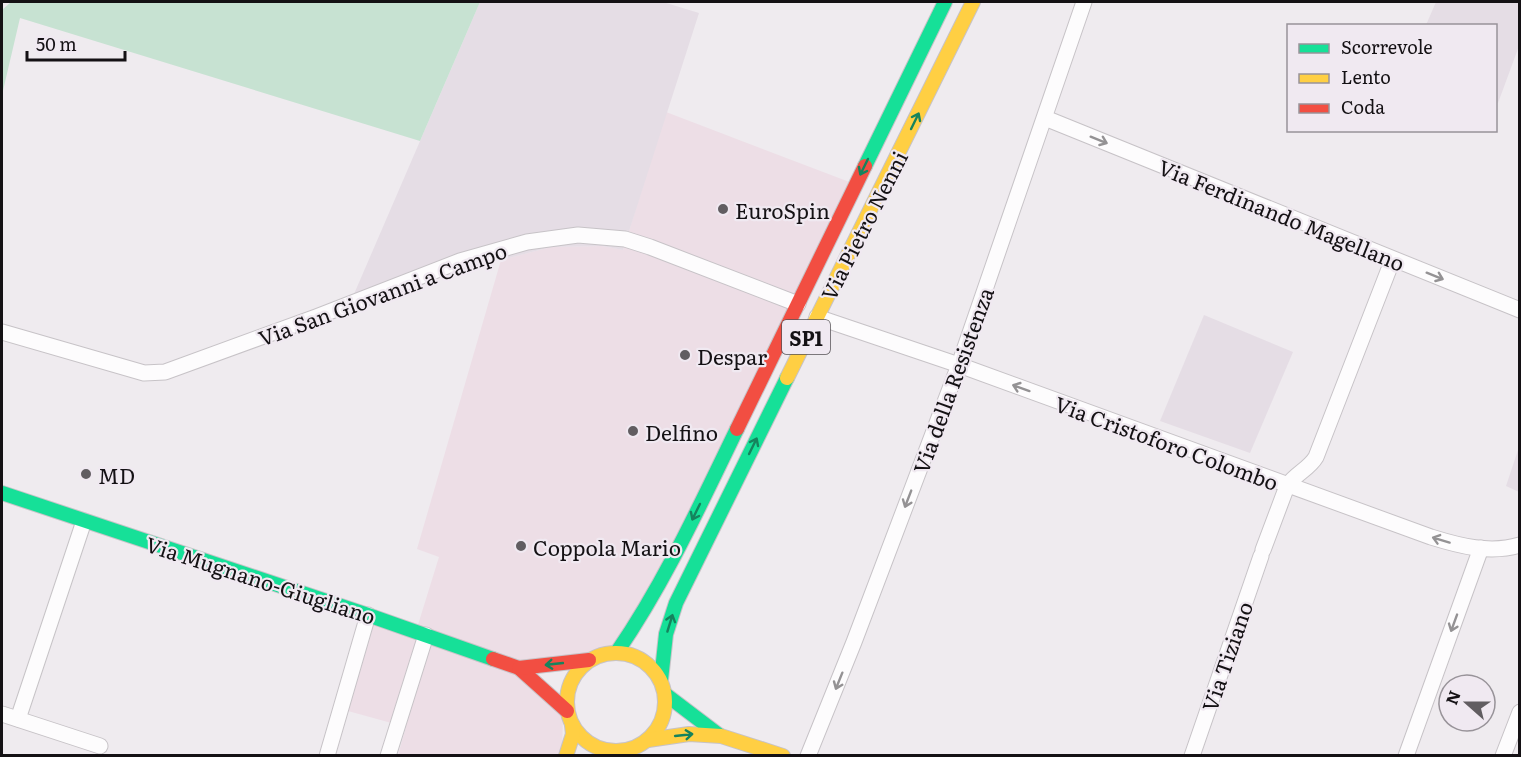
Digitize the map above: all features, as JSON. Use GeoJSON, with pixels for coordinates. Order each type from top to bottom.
{"type":"FeatureCollection","features":[{"type":"Feature","properties":{"kind":"main road","name":"Via Pietro Nenni"},"geometry":{"type":"LineString","coordinates":[[617,652],[641,617],[669,568],[945,2]]}},
{"type":"Feature","properties":{"kind":"main road","name":"Via Pietro Nenni"},"geometry":{"type":"LineString","coordinates":[[663,687],[666,634],[676,603],[973,2]]}},
{"type":"Feature","properties":{"kind":"main road","name":"Via Mugnano-Giugliano"},"geometry":{"type":"LineString","coordinates":[[2,493],[519,668],[567,711]]}},
{"type":"Feature","properties":{"kind":"main road"},"geometry":{"type":"LineString","coordinates":[[566,756],[573,734],[567,711],[570,682],[589,660],[602,654],[617,652],[630,654],[643,660],[653,669],[663,687],[666,707],[663,719],[648,740]]}},
{"type":"Feature","properties":{"kind":"main road","name":"Via Mugnano-Giugliano"},"geometry":{"type":"LineString","coordinates":[[519,668],[589,660]]}},
{"type":"Feature","properties":{"kind":"main road"},"geometry":{"type":"LineString","coordinates":[[663,687],[721,736]]}},
{"type":"Feature","properties":{"kind":"main road"},"geometry":{"type":"LineString","coordinates":[[572,725],[580,737],[592,745],[616,754],[648,740],[689,734],[721,736],[783,756]]}},
{"type":"Feature","properties":{"kind":"street","name":"Via della Resistenza"},"geometry":{"type":"LineString","coordinates":[[808,756],[854,642],[959,365],[1084,2]]}},
{"type":"Feature","properties":{"kind":"street","name":"Via Ferdinando Magellano"},"geometry":{"type":"LineString","coordinates":[[1045,118],[1520,310]]}},
{"type":"Feature","properties":{"kind":"street","name":"Via San Giovanni a Campo"},"geometry":{"type":"LineString","coordinates":[[2,332],[144,373],[165,372],[460,261],[527,242],[578,235],[608,237],[642,245],[798,304]]}},
{"type":"Feature","properties":{"kind":"street"},"geometry":{"type":"LineString","coordinates":[[1287,486],[1290,480],[1309,466],[1316,457],[1389,269]]}},
{"type":"Feature","properties":{"kind":"street","name":"Via Cristoforo Colombo"},"geometry":{"type":"LineString","coordinates":[[817,317],[959,365],[1431,537],[1466,547],[1498,548],[1520,545]]}},
{"type":"Feature","properties":{"kind":"street","name":"Via Tiziano"},"geometry":{"type":"LineString","coordinates":[[1192,756],[1287,486]]}},
{"type":"Feature","properties":{"kind":"street"},"geometry":{"type":"LineString","coordinates":[[18,719],[84,521]]}},
{"type":"Feature","properties":{"kind":"street"},"geometry":{"type":"LineString","coordinates":[[1406,756],[1481,548]]}},
{"type":"Feature","properties":{"kind":"street"},"geometry":{"type":"LineString","coordinates":[[327,756],[368,615]]}},
{"type":"Feature","properties":{"kind":"street"},"geometry":{"type":"LineString","coordinates":[[388,756],[426,635]]}},
{"type":"Feature","properties":{"kind":"street"},"geometry":{"type":"LineString","coordinates":[[1503,756],[1520,712]]}},
{"type":"Feature","properties":{"kind":"street"},"geometry":{"type":"LineString","coordinates":[[2,714],[100,746]]}},
{"type":"Feature","properties":{"kind":"shaded area"},"geometry":{"type":"Polygon","coordinates":[[[480,2],[663,2],[699,13],[623,250],[602,246],[551,247],[501,260],[495,247],[351,301],[480,2]]]}},
{"type":"Feature","properties":{"kind":"shaded area"},"geometry":{"type":"Polygon","coordinates":[[[1436,2],[1519,2],[1519,46],[1498,103],[1497,24],[1426,24],[1436,2]]]}},
{"type":"Feature","properties":{"kind":"shaded area"},"geometry":{"type":"Polygon","coordinates":[[[666,112],[852,183],[674,546],[613,648],[601,648],[589,655],[520,662],[417,628],[439,557],[417,549],[501,260],[551,247],[602,246],[623,250],[666,112]]]}},
{"type":"Feature","properties":{"kind":"shaded area"},"geometry":{"type":"Polygon","coordinates":[[[1204,315],[1293,352],[1250,453],[1160,421],[1204,315]]]}},
{"type":"Feature","properties":{"kind":"shaded area"},"geometry":{"type":"Polygon","coordinates":[[[1519,447],[1519,492],[1506,486],[1519,447]]]}},
{"type":"Feature","properties":{"kind":"shaded area"},"geometry":{"type":"Polygon","coordinates":[[[373,621],[516,671],[563,714],[562,755],[398,755],[406,727],[348,711],[373,621]]]}},
{"type":"Feature","properties":{"kind":"green space"},"geometry":{"type":"Polygon","coordinates":[[[11,2],[480,2],[420,141],[20,18],[2,95],[2,10],[11,2]]]}},
{"type":"Feature","properties":{"kind":"traffic: fast"},"geometry":{"type":"LineString","coordinates":[[865,166],[945,2]]}},
{"type":"Feature","properties":{"kind":"traffic: fast"},"geometry":{"type":"LineString","coordinates":[[661,680],[666,634],[676,603],[787,378]]}},
{"type":"Feature","properties":{"kind":"traffic: fast"},"geometry":{"type":"LineString","coordinates":[[617,652],[666,571],[737,429]]}},
{"type":"Feature","properties":{"kind":"traffic: fast"},"geometry":{"type":"LineString","coordinates":[[2,493],[493,659]]}},
{"type":"Feature","properties":{"kind":"traffic: fast"},"geometry":{"type":"LineString","coordinates":[[665,694],[719,735]]}},
{"type":"Feature","properties":{"kind":"traffic: slow"},"geometry":{"type":"LineString","coordinates":[[787,378],[973,2]]}},
{"type":"Feature","properties":{"kind":"traffic: slow"},"geometry":{"type":"LineString","coordinates":[[606,653],[626,653],[651,667],[662,683],[665,702],[662,721],[651,737],[626,751],[606,751],[589,743],[575,729],[567,712],[567,692],[575,675],[589,661],[606,653]]}},
{"type":"Feature","properties":{"kind":"traffic: slow"},"geometry":{"type":"LineString","coordinates":[[566,756],[573,734],[572,725]]}},
{"type":"Feature","properties":{"kind":"traffic: slow"},"geometry":{"type":"LineString","coordinates":[[648,740],[689,734],[721,736],[783,756]]}},
{"type":"Feature","properties":{"kind":"traffic: jam"},"geometry":{"type":"LineString","coordinates":[[737,429],[865,166]]}},
{"type":"Feature","properties":{"kind":"traffic: jam"},"geometry":{"type":"LineString","coordinates":[[493,659],[519,668],[567,711]]}},
{"type":"Feature","properties":{"kind":"traffic: jam"},"geometry":{"type":"LineString","coordinates":[[519,668],[589,660]]}},
{"type":"Feature","properties":{"kind":"place","name":"EuroSpin"},"geometry":{"type":"Point","coordinates":[723,209]}},
{"type":"Feature","properties":{"kind":"place","name":"Despar"},"geometry":{"type":"Point","coordinates":[685,355]}},
{"type":"Feature","properties":{"kind":"place","name":"Delfino"},"geometry":{"type":"Point","coordinates":[633,431]}},
{"type":"Feature","properties":{"kind":"place","name":"MD"},"geometry":{"type":"Point","coordinates":[86,474]}},
{"type":"Feature","properties":{"kind":"place","name":"Coppola Mario"},"geometry":{"type":"Point","coordinates":[521,546]}}]}
